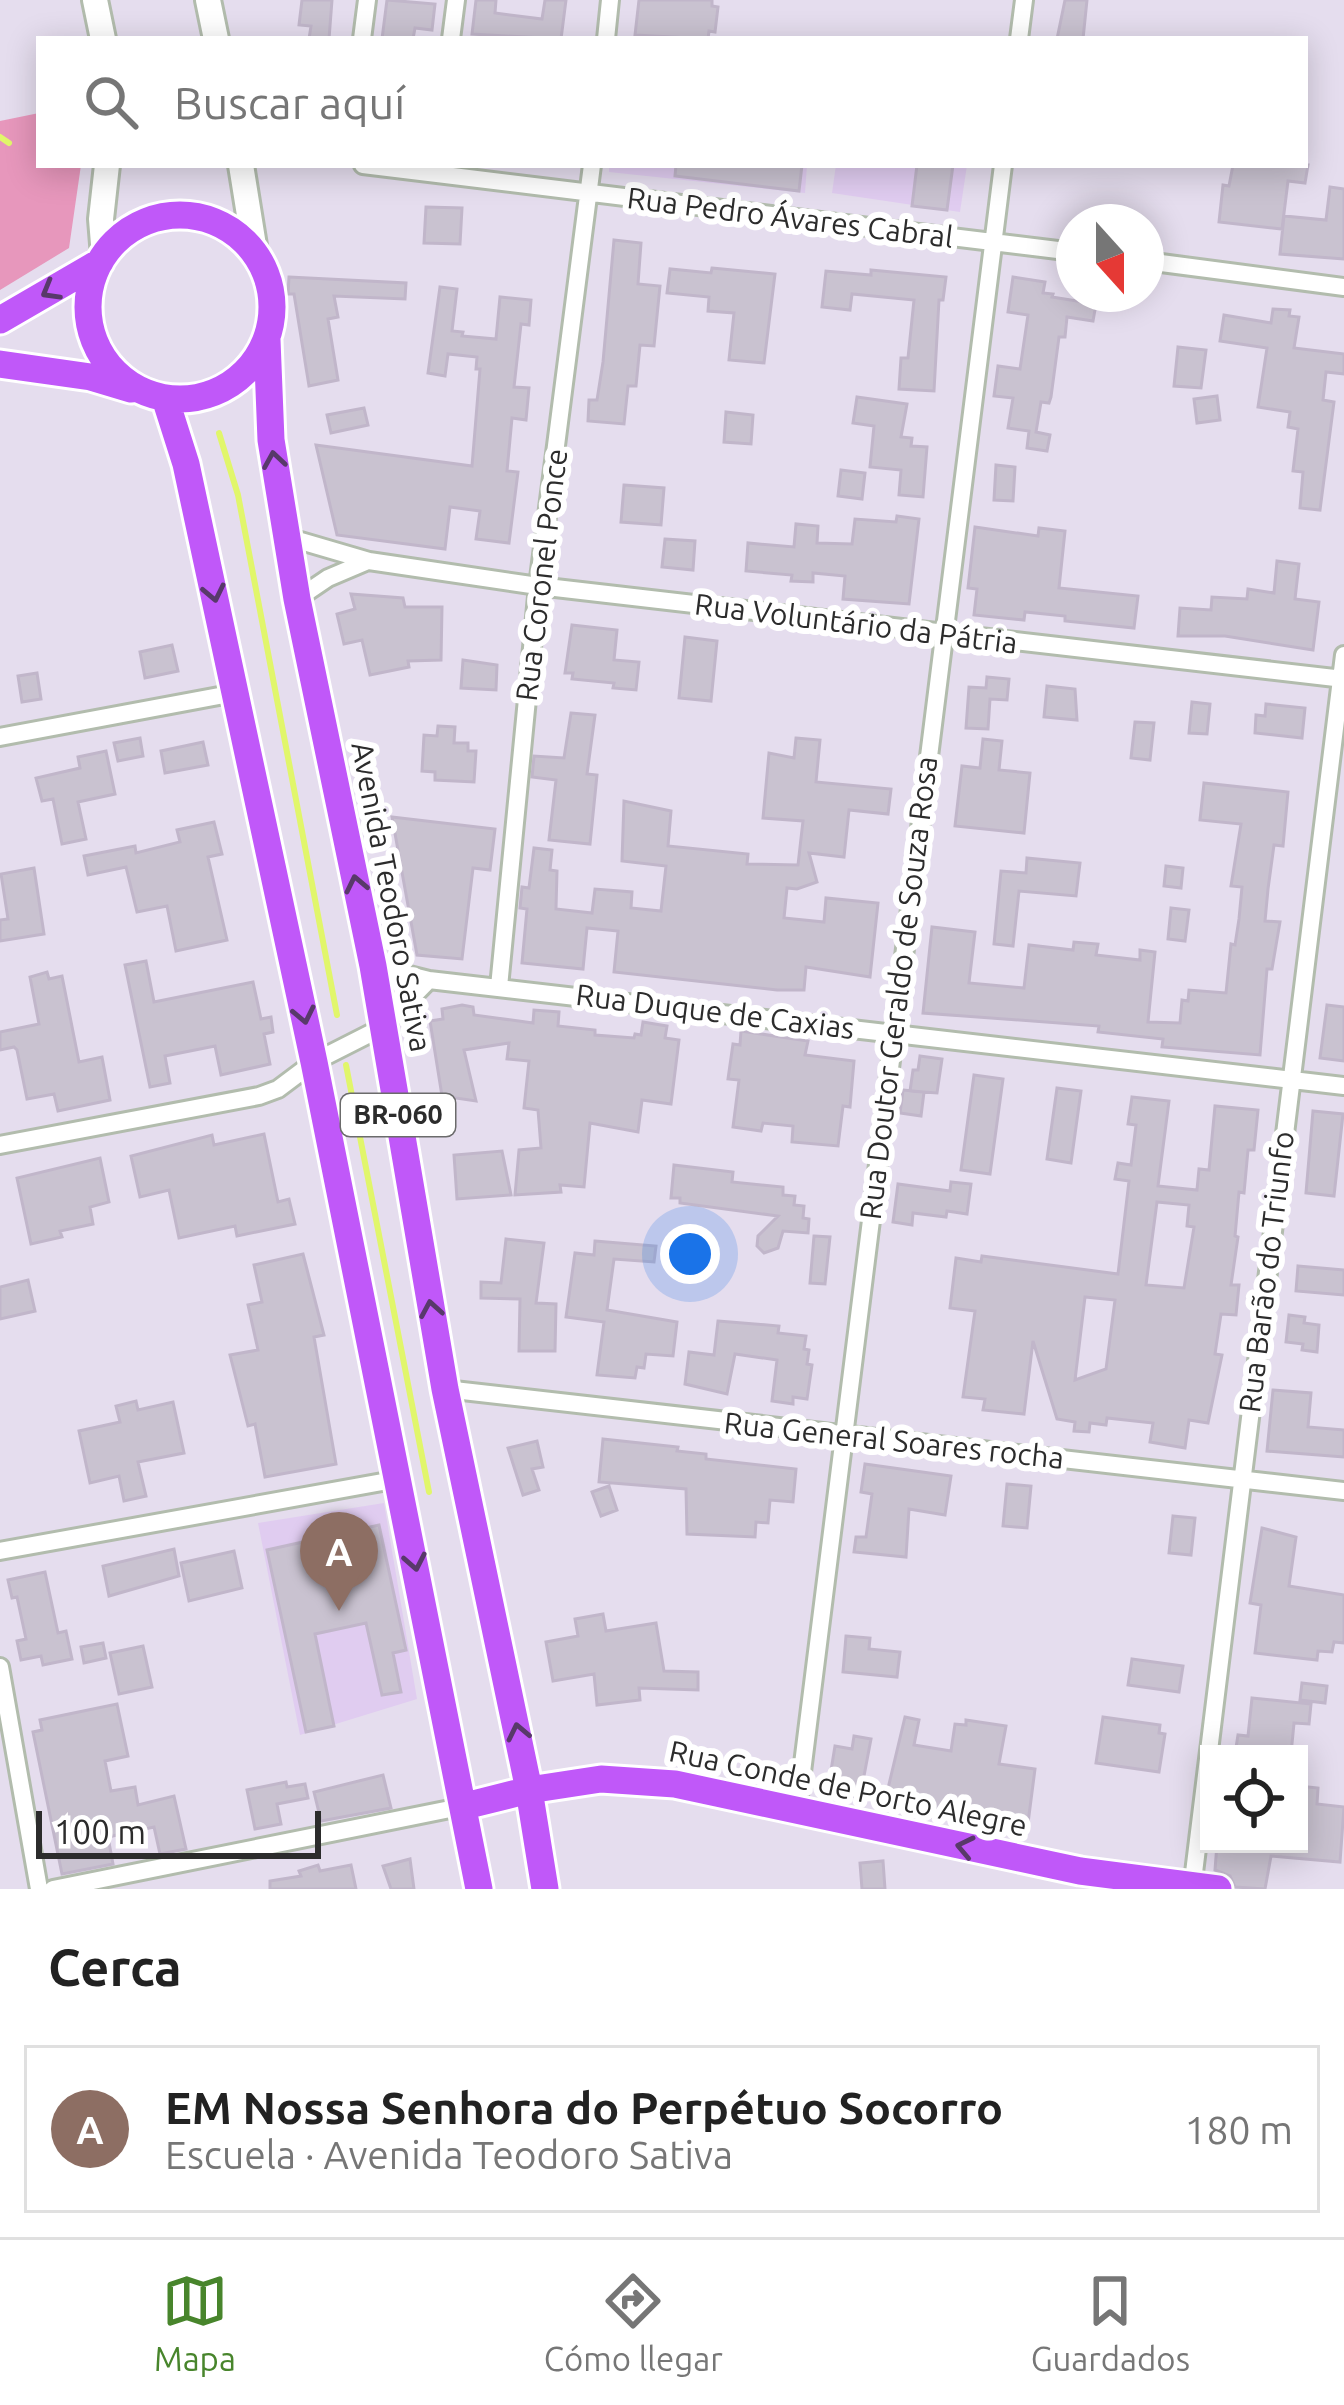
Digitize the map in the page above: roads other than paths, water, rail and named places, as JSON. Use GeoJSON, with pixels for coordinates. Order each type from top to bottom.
{"type":"FeatureCollection","features":[{"type":"Feature","properties":{"kind":"main road"},"geometry":{"type":"LineString","coordinates":[[154,395],[122,379],[104,360],[93,337],[90,286],[102,259],[120,238],[142,224],[178,216],[215,222],[255,252]]}},
{"type":"Feature","properties":{"kind":"main road","name":"BR-060"},"geometry":{"type":"LineString","coordinates":[[255,252],[272,294],[267,340]]}},
{"type":"Feature","properties":{"kind":"main road"},"geometry":{"type":"LineString","coordinates":[[0,320],[102,259]]}},
{"type":"Feature","properties":{"kind":"main road"},"geometry":{"type":"LineString","coordinates":[[0,364],[192,399],[238,380],[267,340]]}},
{"type":"Feature","properties":{"kind":"main road","name":"Avenida Teodoro Sativa"},"geometry":{"type":"LineString","coordinates":[[267,340],[271,440],[297,599],[373,966],[445,1389],[530,1790],[545,1889]]}},
{"type":"Feature","properties":{"kind":"main road","name":"BR-060"},"geometry":{"type":"LineString","coordinates":[[154,395],[186,464],[314,1062],[479,1889]]}},
{"type":"Feature","properties":{"kind":"main road","name":"Rua Conde de Porto Alegre"},"geometry":{"type":"LineString","coordinates":[[465,1806],[601,1779],[674,1784],[1080,1871],[1201,1888]]}},
{"type":"Feature","properties":{"kind":"street"},"geometry":{"type":"LineString","coordinates":[[95,0],[102,36]]}},
{"type":"Feature","properties":{"kind":"street"},"geometry":{"type":"LineString","coordinates":[[208,0],[215,36]]}},
{"type":"Feature","properties":{"kind":"street"},"geometry":{"type":"LineString","coordinates":[[362,36],[367,0]]}},
{"type":"Feature","properties":{"kind":"street"},"geometry":{"type":"LineString","coordinates":[[451,36],[456,0]]}},
{"type":"Feature","properties":{"kind":"street"},"geometry":{"type":"LineString","coordinates":[[606,36],[610,0]]}},
{"type":"Feature","properties":{"kind":"street"},"geometry":{"type":"LineString","coordinates":[[1019,36],[1024,0]]}},
{"type":"Feature","properties":{"kind":"street"},"geometry":{"type":"LineString","coordinates":[[102,259],[106,168]]}},
{"type":"Feature","properties":{"kind":"street"},"geometry":{"type":"LineString","coordinates":[[241,168],[255,252]]}},
{"type":"Feature","properties":{"kind":"street","name":"Rua Pedro Ávares Cabral"},"geometry":{"type":"LineString","coordinates":[[435,168],[589,194],[1056,250]]}},
{"type":"Feature","properties":{"kind":"street","name":"Rua Coronel Ponce"},"geometry":{"type":"LineString","coordinates":[[499,987],[538,586],[592,168]]}},
{"type":"Feature","properties":{"kind":"street","name":"Rua Doutor Geraldo de Souza Rosa"},"geometry":{"type":"LineString","coordinates":[[797,1812],[1004,168]]}},
{"type":"Feature","properties":{"kind":"street"},"geometry":{"type":"LineString","coordinates":[[1164,263],[1344,286]]}},
{"type":"Feature","properties":{"kind":"street","name":"Rua Voluntário da Pátria"},"geometry":{"type":"LineString","coordinates":[[287,537],[369,561],[538,586],[1342,678]]}},
{"type":"Feature","properties":{"kind":"street"},"geometry":{"type":"LineString","coordinates":[[297,599],[328,578],[369,561]]}},
{"type":"Feature","properties":{"kind":"street","name":"Rua Barão do Triunfo"},"geometry":{"type":"LineString","coordinates":[[1201,1888],[1240,1478],[1344,655]]}},
{"type":"Feature","properties":{"kind":"street"},"geometry":{"type":"LineString","coordinates":[[0,737],[235,693]]}},
{"type":"Feature","properties":{"kind":"street","name":"Rua Duque de Caxias"},"geometry":{"type":"LineString","coordinates":[[373,966],[429,980],[1344,1086]]}},
{"type":"Feature","properties":{"kind":"street"},"geometry":{"type":"LineString","coordinates":[[0,1145],[278,1089],[314,1062],[383,1027],[429,980]]}},
{"type":"Feature","properties":{"kind":"street","name":"Rua General Soares rocha"},"geometry":{"type":"LineString","coordinates":[[445,1389],[1344,1491]]}},
{"type":"Feature","properties":{"kind":"street"},"geometry":{"type":"LineString","coordinates":[[0,1551],[399,1479]]}},
{"type":"Feature","properties":{"kind":"street"},"geometry":{"type":"LineString","coordinates":[[0,1666],[39,1889]]}},
{"type":"Feature","properties":{"kind":"street"},"geometry":{"type":"LineString","coordinates":[[53,1889],[465,1806]]}},
{"type":"Feature","properties":{"kind":"waterway"},"geometry":{"type":"LineString","coordinates":[[0,137],[9,143]]}},
{"type":"Feature","properties":{"kind":"waterway"},"geometry":{"type":"LineString","coordinates":[[219,433],[238,495],[337,1015]]}},
{"type":"Feature","properties":{"kind":"waterway"},"geometry":{"type":"LineString","coordinates":[[346,1065],[429,1492]]}},
{"type":"Feature","properties":{"kind":"place","name":"EM Nossa Senhora do Perpétuo Socorro"},"geometry":{"type":"Point","coordinates":[339,1611]}}]}
